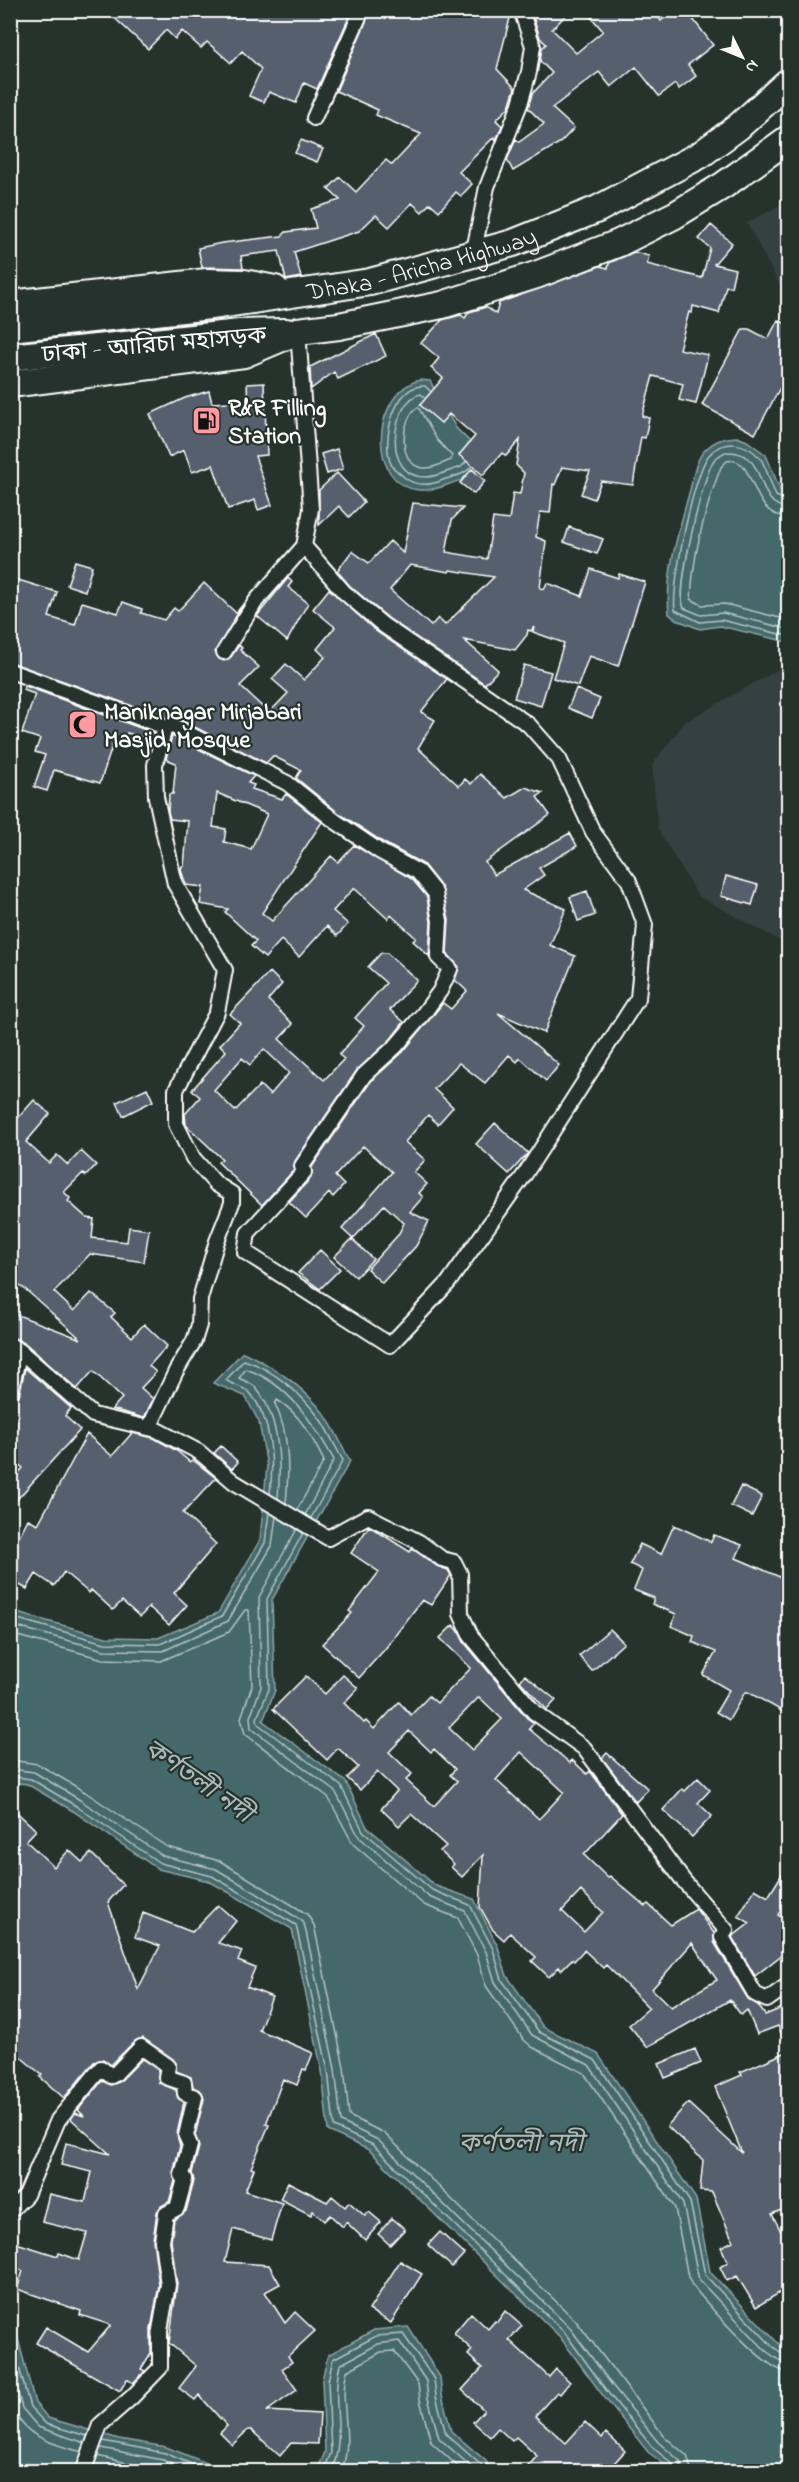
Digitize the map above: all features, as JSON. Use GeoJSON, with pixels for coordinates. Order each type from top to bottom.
{"type":"FeatureCollection","features":[{"type":"Feature","properties":{"kind":"highway","name":"Dhaka - Aricha Highway"},"geometry":{"type":"LineString","coordinates":[[10,328],[219,305],[370,282],[473,255],[553,228],[646,185],[709,148],[738,127],[789,82]]}},
{"type":"Feature","properties":{"kind":"highway","name":"ঢাকা - আরিচা মহাসড়ক"},"geometry":{"type":"LineString","coordinates":[[10,357],[240,333],[298,331],[339,326],[442,305],[536,274],[619,243],[675,215],[724,185],[789,139]]}},
{"type":"Feature","properties":{"kind":"highway","name":"ঢাকা - আরিচা মহাসড়ক"},"geometry":{"type":"LineString","coordinates":[[10,304],[207,282],[244,283],[295,292]]}},
{"type":"Feature","properties":{"kind":"highway","name":"ঢাকা - আরিচা মহাসড়ক"},"geometry":{"type":"LineString","coordinates":[[10,384],[244,354],[298,331]]}},
{"type":"Feature","properties":{"kind":"street"},"geometry":{"type":"LineString","coordinates":[[314,118],[362,10]]}},
{"type":"Feature","properties":{"kind":"street"},"geometry":{"type":"LineString","coordinates":[[473,255],[487,187],[520,104],[529,72],[533,45],[521,10]]}},
{"type":"Feature","properties":{"kind":"street"},"geometry":{"type":"LineString","coordinates":[[224,652],[256,601],[303,546],[311,509],[298,331]]}},
{"type":"Feature","properties":{"kind":"street"},"geometry":{"type":"LineString","coordinates":[[10,671],[165,728],[173,726],[286,783],[379,851],[418,872],[435,893],[440,921],[438,957],[450,969],[440,991],[396,1046],[364,1075],[302,1166],[304,1172],[248,1233],[245,1252],[390,1345],[448,1283],[525,1174],[638,998],[645,925],[629,881],[593,832],[559,759],[529,725],[382,625],[344,592],[303,546]]}},
{"type":"Feature","properties":{"kind":"street"},"geometry":{"type":"LineString","coordinates":[[149,1428],[176,1371],[194,1341],[199,1324],[200,1299],[217,1241],[232,1203],[232,1194],[216,1184],[193,1158],[176,1124],[176,1090],[216,1012],[225,970],[175,884],[156,797],[155,765],[165,728]]}},
{"type":"Feature","properties":{"kind":"street"},"geometry":{"type":"LineString","coordinates":[[15,1348],[93,1415],[149,1428],[199,1452],[234,1482],[328,1538],[368,1516],[419,1542],[442,1558],[454,1562],[460,1574],[461,1614],[471,1636],[534,1712],[584,1748],[683,1880],[726,1930],[722,1937],[755,1994],[767,2000],[789,1985]]}},
{"type":"Feature","properties":{"kind":"street"},"geometry":{"type":"LineString","coordinates":[[10,1393],[15,1348]]}},
{"type":"Feature","properties":{"kind":"street"},"geometry":{"type":"LineString","coordinates":[[10,2211],[26,2195],[58,2120],[101,2068],[111,2076],[115,2074],[141,2047],[168,2066],[166,2077],[184,2083],[185,2093],[195,2097],[186,2136],[190,2145],[182,2175],[185,2179],[177,2208],[166,2214],[162,2241],[168,2285],[160,2330],[160,2368],[132,2397],[100,2424],[83,2472]]}},
{"type":"Feature","properties":{"kind":"shaded area"},"geometry":{"type":"Polygon","coordinates":[[[788,201],[788,301],[747,223],[788,201]]]}},
{"type":"Feature","properties":{"kind":"shaded area"},"geometry":{"type":"Polygon","coordinates":[[[788,664],[788,945],[698,896],[658,830],[652,765],[685,722],[788,664]]]}},
{"type":"Feature","properties":{"kind":"water"},"geometry":{"type":"Polygon","coordinates":[[[420,380],[430,381],[456,428],[472,444],[479,468],[461,480],[421,490],[401,484],[388,469],[382,450],[382,428],[389,407],[402,390],[420,380]]]}},
{"type":"Feature","properties":{"kind":"water"},"geometry":{"type":"Polygon","coordinates":[[[737,437],[747,441],[766,455],[781,492],[788,496],[788,642],[720,626],[700,629],[677,620],[669,614],[671,567],[697,464],[701,454],[712,444],[723,439],[737,437]]]}},
{"type":"Feature","properties":{"kind":"water","name":"কর্ণতলী নদী"},"geometry":{"type":"Polygon","coordinates":[[[243,1352],[277,1371],[308,1395],[329,1420],[350,1461],[272,1600],[275,1690],[263,1721],[346,1782],[367,1827],[436,1886],[474,1899],[498,1947],[507,1976],[543,2027],[598,2054],[696,2199],[710,2272],[788,2351],[788,2471],[673,2471],[648,2452],[560,2337],[369,2150],[328,2131],[322,2071],[292,1929],[209,1881],[158,1869],[73,1811],[27,1784],[11,1782],[10,1611],[106,1637],[158,1638],[218,1613],[260,1540],[267,1466],[259,1422],[245,1396],[213,1383],[243,1352]]]}},
{"type":"Feature","properties":{"kind":"water"},"geometry":{"type":"Polygon","coordinates":[[[10,2320],[14,2324],[35,2403],[48,2418],[119,2439],[166,2447],[227,2471],[11,2471],[10,2320]]]}},
{"type":"Feature","properties":{"kind":"water"},"geometry":{"type":"Polygon","coordinates":[[[408,2327],[440,2377],[451,2431],[486,2461],[492,2471],[317,2471],[325,2452],[322,2380],[328,2355],[374,2330],[408,2327]]]}},
{"type":"Feature","properties":{"kind":"building"},"geometry":{"type":"Polygon","coordinates":[[[106,10],[181,10],[190,18],[197,10],[338,10],[350,15],[317,89],[304,83],[296,103],[269,92],[264,102],[249,96],[261,69],[242,51],[231,63],[207,42],[201,48],[182,31],[175,39],[166,30],[148,49],[106,10]]]}},
{"type":"Feature","properties":{"kind":"building"},"geometry":{"type":"Polygon","coordinates":[[[371,10],[512,10],[497,69],[515,88],[509,107],[496,120],[502,126],[496,140],[494,137],[459,172],[472,184],[461,196],[456,192],[439,211],[430,203],[422,212],[412,203],[389,227],[376,215],[359,231],[294,252],[301,277],[286,280],[279,251],[241,256],[243,268],[202,267],[198,248],[282,236],[286,232],[316,228],[311,209],[340,200],[328,189],[340,177],[356,192],[386,160],[392,165],[421,134],[376,115],[378,110],[336,91],[371,10]]]}},
{"type":"Feature","properties":{"kind":"building"},"geometry":{"type":"Polygon","coordinates":[[[531,10],[571,10],[552,29],[576,53],[603,31],[585,10],[653,10],[661,21],[674,10],[686,10],[713,45],[688,65],[696,76],[679,89],[675,84],[659,96],[636,67],[611,87],[599,72],[552,108],[574,128],[561,142],[513,171],[507,160],[516,139],[519,142],[544,124],[528,108],[532,94],[552,73],[540,61],[542,48],[546,44],[540,38],[531,10]]]}},
{"type":"Feature","properties":{"kind":"building"},"geometry":{"type":"Polygon","coordinates":[[[301,140],[323,149],[317,162],[295,153],[301,140]]]}},
{"type":"Feature","properties":{"kind":"building"},"geometry":{"type":"Polygon","coordinates":[[[711,225],[732,243],[714,264],[735,269],[731,287],[726,286],[719,313],[693,306],[692,313],[689,312],[679,349],[708,355],[696,404],[679,400],[683,384],[653,376],[642,416],[649,418],[645,438],[641,437],[633,485],[601,481],[594,499],[581,494],[590,471],[562,467],[555,485],[553,484],[550,513],[540,512],[536,537],[546,541],[540,588],[544,589],[547,583],[582,596],[591,569],[618,578],[619,574],[645,582],[618,666],[589,656],[578,686],[553,678],[564,643],[533,632],[534,627],[531,631],[528,630],[527,635],[515,650],[464,640],[498,670],[485,684],[388,618],[350,586],[337,571],[352,551],[369,563],[390,541],[403,553],[413,503],[463,508],[452,520],[446,552],[487,559],[493,518],[509,520],[513,493],[520,494],[524,473],[516,465],[520,440],[506,456],[502,453],[483,475],[459,455],[475,436],[449,414],[441,423],[420,405],[443,378],[431,368],[439,358],[421,343],[442,320],[461,315],[465,318],[469,312],[486,307],[496,314],[499,303],[600,266],[608,268],[609,263],[634,252],[649,256],[647,264],[702,278],[710,248],[699,239],[711,225]],[[410,565],[390,590],[431,626],[438,618],[445,625],[494,577],[450,570],[449,572],[410,565]]]}},
{"type":"Feature","properties":{"kind":"building"},"geometry":{"type":"Polygon","coordinates":[[[778,320],[789,325],[789,371],[755,434],[702,405],[743,329],[749,329],[768,339],[778,320]]]}},
{"type":"Feature","properties":{"kind":"building"},"geometry":{"type":"Polygon","coordinates":[[[376,334],[386,356],[338,379],[334,372],[311,389],[310,367],[376,334]]]}},
{"type":"Feature","properties":{"kind":"building"},"geometry":{"type":"Polygon","coordinates":[[[264,383],[267,455],[255,456],[272,505],[258,510],[255,500],[228,509],[213,465],[192,472],[184,450],[169,457],[150,414],[185,398],[209,391],[212,403],[248,401],[247,384],[264,383]]]}},
{"type":"Feature","properties":{"kind":"building"},"geometry":{"type":"Polygon","coordinates":[[[337,449],[343,469],[327,474],[321,454],[337,449]]]}},
{"type":"Feature","properties":{"kind":"building"},"geometry":{"type":"Polygon","coordinates":[[[472,469],[485,481],[474,494],[460,483],[472,469]]]}},
{"type":"Feature","properties":{"kind":"building"},"geometry":{"type":"Polygon","coordinates":[[[337,473],[364,502],[349,517],[339,506],[319,525],[319,490],[337,473]]]}},
{"type":"Feature","properties":{"kind":"building"},"geometry":{"type":"Polygon","coordinates":[[[569,527],[603,539],[597,554],[564,542],[569,527]]]}},
{"type":"Feature","properties":{"kind":"building"},"geometry":{"type":"Polygon","coordinates":[[[75,561],[92,566],[85,591],[67,585],[75,561]]]}},
{"type":"Feature","properties":{"kind":"building"},"geometry":{"type":"Polygon","coordinates":[[[288,578],[292,582],[288,587],[308,603],[287,641],[257,616],[288,578]]]}},
{"type":"Feature","properties":{"kind":"building"},"geometry":{"type":"Polygon","coordinates":[[[15,579],[57,592],[49,617],[75,625],[82,602],[118,613],[123,602],[142,609],[141,613],[164,620],[174,608],[178,611],[204,583],[236,613],[244,603],[215,652],[219,659],[224,661],[231,657],[239,645],[242,648],[240,650],[259,667],[240,686],[269,713],[288,693],[272,679],[286,664],[304,680],[325,657],[317,649],[335,627],[313,609],[329,589],[377,632],[447,679],[421,712],[435,720],[418,748],[459,786],[465,779],[471,784],[480,774],[507,798],[525,787],[543,793],[537,797],[550,815],[485,862],[494,875],[570,833],[577,846],[539,868],[544,875],[523,890],[566,909],[550,945],[575,956],[544,1033],[498,1013],[559,1065],[546,1081],[520,1058],[517,1062],[509,1055],[485,1083],[459,1063],[434,1089],[453,1107],[438,1124],[428,1115],[405,1142],[425,1160],[414,1172],[427,1184],[419,1193],[423,1197],[410,1212],[429,1221],[416,1246],[382,1283],[367,1269],[398,1235],[404,1223],[384,1205],[353,1239],[342,1229],[392,1172],[363,1146],[335,1176],[344,1185],[333,1197],[329,1193],[306,1218],[289,1202],[311,1178],[312,1167],[371,1081],[403,1052],[443,1003],[451,1009],[467,991],[455,980],[459,967],[447,953],[449,920],[442,888],[423,864],[384,843],[340,814],[296,778],[301,770],[273,756],[266,763],[177,718],[166,718],[10,662],[10,592],[15,579]]]}},
{"type":"Feature","properties":{"kind":"building"},"geometry":{"type":"Polygon","coordinates":[[[524,665],[551,672],[541,706],[514,698],[524,665]]]}},
{"type":"Feature","properties":{"kind":"building"},"geometry":{"type":"Polygon","coordinates":[[[25,686],[154,733],[152,740],[127,733],[125,738],[116,735],[100,783],[54,770],[47,791],[34,787],[45,755],[35,752],[40,739],[22,733],[35,694],[23,690],[25,686]]]}},
{"type":"Feature","properties":{"kind":"building"},"geometry":{"type":"Polygon","coordinates":[[[576,689],[600,699],[592,718],[568,708],[576,689]]]}},
{"type":"Feature","properties":{"kind":"building"},"geometry":{"type":"Polygon","coordinates":[[[172,736],[254,776],[248,783],[254,785],[252,789],[282,799],[286,794],[322,822],[262,913],[272,921],[331,856],[338,862],[354,845],[412,879],[427,897],[431,922],[429,956],[413,941],[416,938],[391,915],[388,919],[354,888],[333,911],[348,924],[337,936],[327,926],[299,957],[281,940],[265,958],[251,946],[256,941],[225,912],[228,909],[200,904],[203,887],[186,885],[181,870],[184,866],[188,821],[170,819],[169,794],[173,794],[176,763],[166,759],[172,736]],[[217,793],[213,827],[226,829],[224,842],[251,849],[267,814],[217,793]]]}},
{"type":"Feature","properties":{"kind":"building"},"geometry":{"type":"Polygon","coordinates":[[[726,876],[758,885],[752,905],[721,896],[726,876]]]}},
{"type":"Feature","properties":{"kind":"building"},"geometry":{"type":"Polygon","coordinates":[[[587,891],[595,915],[578,921],[570,897],[587,891]]]}},
{"type":"Feature","properties":{"kind":"building"},"geometry":{"type":"Polygon","coordinates":[[[381,953],[387,953],[417,980],[390,1010],[404,1022],[390,1040],[357,1070],[295,1161],[294,1170],[262,1205],[218,1162],[222,1159],[186,1125],[185,1114],[200,1097],[192,1090],[226,1051],[220,1045],[240,1023],[230,1014],[270,972],[282,984],[268,1000],[293,1024],[279,1039],[324,1080],[344,1059],[339,1055],[364,1026],[355,1018],[386,983],[368,967],[381,953]],[[264,1049],[250,1065],[242,1058],[214,1090],[235,1111],[260,1085],[270,1095],[289,1073],[264,1049]]]}},
{"type":"Feature","properties":{"kind":"building"},"geometry":{"type":"Polygon","coordinates":[[[147,1088],[153,1101],[123,1116],[117,1102],[147,1088]]]}},
{"type":"Feature","properties":{"kind":"building"},"geometry":{"type":"Polygon","coordinates":[[[34,1100],[50,1114],[26,1142],[49,1163],[57,1155],[68,1165],[81,1151],[96,1165],[86,1176],[83,1173],[64,1192],[70,1198],[68,1201],[87,1218],[94,1219],[92,1238],[127,1242],[129,1227],[149,1230],[144,1262],[90,1254],[54,1292],[74,1311],[91,1293],[115,1313],[111,1317],[132,1337],[144,1324],[167,1346],[149,1366],[156,1372],[141,1388],[153,1399],[144,1418],[112,1409],[122,1398],[93,1371],[77,1389],[26,1344],[10,1336],[10,1312],[81,1339],[25,1289],[10,1281],[10,1127],[34,1100]]]}},
{"type":"Feature","properties":{"kind":"building"},"geometry":{"type":"Polygon","coordinates":[[[495,1123],[528,1153],[509,1174],[476,1144],[495,1123]]]}},
{"type":"Feature","properties":{"kind":"building"},"geometry":{"type":"Polygon","coordinates":[[[352,1239],[373,1259],[356,1277],[334,1257],[352,1239]]]}},
{"type":"Feature","properties":{"kind":"building"},"geometry":{"type":"Polygon","coordinates":[[[320,1250],[340,1269],[320,1289],[298,1273],[320,1250]]]}},
{"type":"Feature","properties":{"kind":"building"},"geometry":{"type":"Polygon","coordinates":[[[25,1368],[71,1408],[65,1416],[80,1430],[10,1507],[10,1482],[23,1468],[10,1457],[10,1402],[19,1396],[25,1368]]]}},
{"type":"Feature","properties":{"kind":"building"},"geometry":{"type":"Polygon","coordinates":[[[132,1433],[154,1438],[177,1451],[190,1462],[193,1460],[216,1478],[183,1513],[216,1544],[174,1593],[187,1605],[169,1625],[149,1607],[140,1617],[122,1601],[113,1610],[91,1590],[89,1593],[64,1572],[54,1586],[36,1574],[27,1589],[10,1580],[10,1537],[17,1540],[28,1519],[38,1524],[87,1434],[112,1456],[132,1433]]]}},
{"type":"Feature","properties":{"kind":"building"},"geometry":{"type":"Polygon","coordinates":[[[221,1446],[238,1462],[232,1469],[214,1453],[221,1446]]]}},
{"type":"Feature","properties":{"kind":"building"},"geometry":{"type":"Polygon","coordinates":[[[741,1486],[762,1496],[752,1516],[731,1506],[741,1486]]]}},
{"type":"Feature","properties":{"kind":"building"},"geometry":{"type":"Polygon","coordinates":[[[674,1525],[711,1542],[714,1535],[742,1545],[736,1558],[789,1581],[789,1715],[748,1692],[745,1692],[729,1720],[716,1712],[729,1690],[703,1675],[716,1652],[692,1642],[694,1636],[671,1626],[676,1614],[652,1604],[654,1598],[634,1590],[642,1570],[630,1564],[640,1544],[661,1554],[674,1525]]]}},
{"type":"Feature","properties":{"kind":"building"},"geometry":{"type":"Polygon","coordinates":[[[369,1526],[410,1552],[412,1549],[437,1566],[448,1570],[451,1575],[431,1605],[422,1600],[385,1649],[359,1678],[322,1644],[352,1613],[349,1611],[379,1572],[351,1553],[369,1526]]]}},
{"type":"Feature","properties":{"kind":"building"},"geometry":{"type":"Polygon","coordinates":[[[453,1625],[464,1642],[527,1718],[534,1723],[529,1729],[570,1763],[572,1760],[587,1774],[590,1771],[622,1814],[584,1855],[608,1878],[610,1876],[645,1906],[648,1904],[671,1925],[696,1909],[714,1933],[714,1942],[748,1999],[758,2005],[765,2015],[789,2005],[789,2051],[778,2026],[757,2034],[747,2010],[741,2015],[730,2000],[647,2047],[629,2025],[649,2008],[606,1965],[603,1968],[584,1950],[574,1961],[572,1959],[561,1970],[559,1967],[549,1977],[532,1961],[536,1957],[510,1933],[504,1940],[493,1930],[480,1907],[483,1855],[462,1877],[451,1867],[454,1864],[440,1851],[446,1846],[411,1814],[399,1826],[381,1809],[397,1791],[377,1772],[360,1790],[347,1778],[358,1767],[338,1748],[327,1760],[273,1709],[306,1676],[325,1694],[343,1675],[358,1688],[344,1703],[364,1723],[366,1721],[374,1729],[399,1702],[411,1715],[429,1696],[437,1703],[471,1668],[440,1638],[453,1625]],[[479,1697],[449,1728],[472,1750],[502,1719],[479,1697]],[[409,1731],[389,1752],[412,1774],[406,1780],[434,1806],[457,1781],[450,1775],[455,1769],[434,1749],[431,1752],[409,1731]],[[521,1752],[496,1780],[539,1819],[564,1792],[521,1752]],[[581,1891],[562,1911],[584,1932],[603,1912],[581,1891]],[[692,1943],[652,1989],[671,2007],[717,1980],[692,1943]]]}},
{"type":"Feature","properties":{"kind":"building"},"geometry":{"type":"Polygon","coordinates":[[[610,1629],[624,1643],[592,1671],[579,1656],[610,1629]]]}},
{"type":"Feature","properties":{"kind":"building"},"geometry":{"type":"Polygon","coordinates":[[[525,1675],[556,1700],[547,1710],[520,1681],[525,1675]]]}},
{"type":"Feature","properties":{"kind":"building"},"geometry":{"type":"Polygon","coordinates":[[[607,1753],[648,1789],[636,1802],[602,1758],[607,1753]]]}},
{"type":"Feature","properties":{"kind":"building"},"geometry":{"type":"Polygon","coordinates":[[[698,1778],[710,1790],[698,1803],[712,1816],[692,1837],[663,1810],[682,1789],[685,1791],[698,1778]]]}},
{"type":"Feature","properties":{"kind":"building"},"geometry":{"type":"Polygon","coordinates":[[[10,1806],[36,1830],[26,1841],[54,1867],[69,1850],[82,1862],[91,1853],[123,1885],[108,1902],[138,1989],[160,1946],[135,1937],[143,1913],[192,1932],[218,1905],[236,1921],[218,1943],[242,1951],[238,1961],[255,1968],[247,1987],[272,1997],[259,2030],[313,2053],[297,2085],[283,2079],[245,2191],[282,2203],[271,2240],[233,2229],[225,2262],[269,2265],[280,2284],[265,2292],[285,2323],[295,2312],[315,2331],[288,2356],[292,2362],[282,2369],[297,2390],[267,2411],[320,2414],[318,2444],[291,2443],[280,2456],[251,2430],[248,2430],[232,2445],[220,2433],[227,2426],[199,2395],[195,2400],[179,2388],[196,2366],[169,2343],[177,2284],[171,2241],[174,2220],[186,2211],[194,2181],[192,2173],[199,2147],[195,2135],[204,2099],[202,2092],[193,2087],[191,2077],[176,2071],[176,2063],[173,2059],[143,2038],[135,2041],[111,2065],[103,2059],[94,2062],[64,2098],[40,2077],[42,2075],[10,2048],[10,1806]]]}},
{"type":"Feature","properties":{"kind":"building"},"geometry":{"type":"Polygon","coordinates":[[[789,1863],[789,1898],[778,1915],[789,1922],[789,1945],[784,1953],[755,1976],[732,1937],[750,1923],[738,1916],[755,1889],[768,1897],[789,1863]]]}},
{"type":"Feature","properties":{"kind":"building"},"geometry":{"type":"Polygon","coordinates":[[[695,2049],[701,2063],[665,2078],[659,2064],[695,2049]]]}},
{"type":"Feature","properties":{"kind":"building"},"geometry":{"type":"Polygon","coordinates":[[[789,2051],[789,2207],[772,2214],[789,2247],[789,2287],[756,2307],[737,2276],[727,2281],[720,2267],[728,2262],[721,2247],[733,2241],[712,2192],[700,2191],[703,2160],[667,2126],[688,2103],[742,2153],[715,2087],[742,2075],[740,2072],[789,2051]]]}},
{"type":"Feature","properties":{"kind":"building"},"geometry":{"type":"Polygon","coordinates":[[[142,2059],[158,2070],[159,2083],[176,2090],[178,2098],[184,2102],[177,2134],[180,2146],[173,2173],[175,2181],[169,2202],[161,2206],[157,2212],[153,2240],[159,2285],[151,2329],[151,2353],[141,2369],[145,2371],[133,2383],[127,2379],[120,2391],[36,2343],[46,2327],[88,2352],[111,2325],[80,2315],[81,2311],[17,2289],[23,2271],[10,2266],[10,2241],[79,2260],[87,2233],[42,2222],[49,2194],[85,2202],[92,2172],[61,2165],[66,2143],[110,2154],[71,2119],[75,2113],[84,2116],[78,2110],[102,2081],[111,2085],[119,2082],[142,2059]]]}},
{"type":"Feature","properties":{"kind":"building"},"geometry":{"type":"Polygon","coordinates":[[[288,2182],[327,2202],[332,2196],[345,2207],[349,2202],[365,2216],[369,2212],[381,2222],[365,2240],[346,2222],[343,2227],[330,2215],[324,2221],[313,2211],[311,2215],[280,2199],[288,2182]]]}},
{"type":"Feature","properties":{"kind":"building"},"geometry":{"type":"Polygon","coordinates":[[[392,2218],[405,2229],[390,2245],[378,2234],[392,2218]]]}},
{"type":"Feature","properties":{"kind":"building"},"geometry":{"type":"Polygon","coordinates":[[[440,2232],[464,2254],[452,2267],[428,2245],[440,2232]]]}},
{"type":"Feature","properties":{"kind":"building"},"geometry":{"type":"Polygon","coordinates":[[[400,2261],[422,2274],[391,2323],[369,2310],[400,2261]]]}},
{"type":"Feature","properties":{"kind":"building"},"geometry":{"type":"Polygon","coordinates":[[[505,2311],[522,2326],[509,2340],[549,2377],[556,2369],[570,2382],[560,2394],[557,2392],[535,2416],[566,2443],[585,2422],[602,2438],[606,2433],[625,2451],[606,2472],[523,2472],[537,2456],[516,2437],[512,2441],[498,2428],[490,2437],[473,2422],[484,2410],[462,2390],[482,2368],[468,2355],[472,2350],[454,2333],[471,2313],[488,2329],[505,2311]]]}},
{"type":"Feature","properties":{"kind":"place","name":"R&R Filling Station"},"geometry":{"type":"Point","coordinates":[207,421]}},
{"type":"Feature","properties":{"kind":"place","name":"Maniknagar Mirjabari Masjid, Mosque"},"geometry":{"type":"Point","coordinates":[83,725]}}]}
